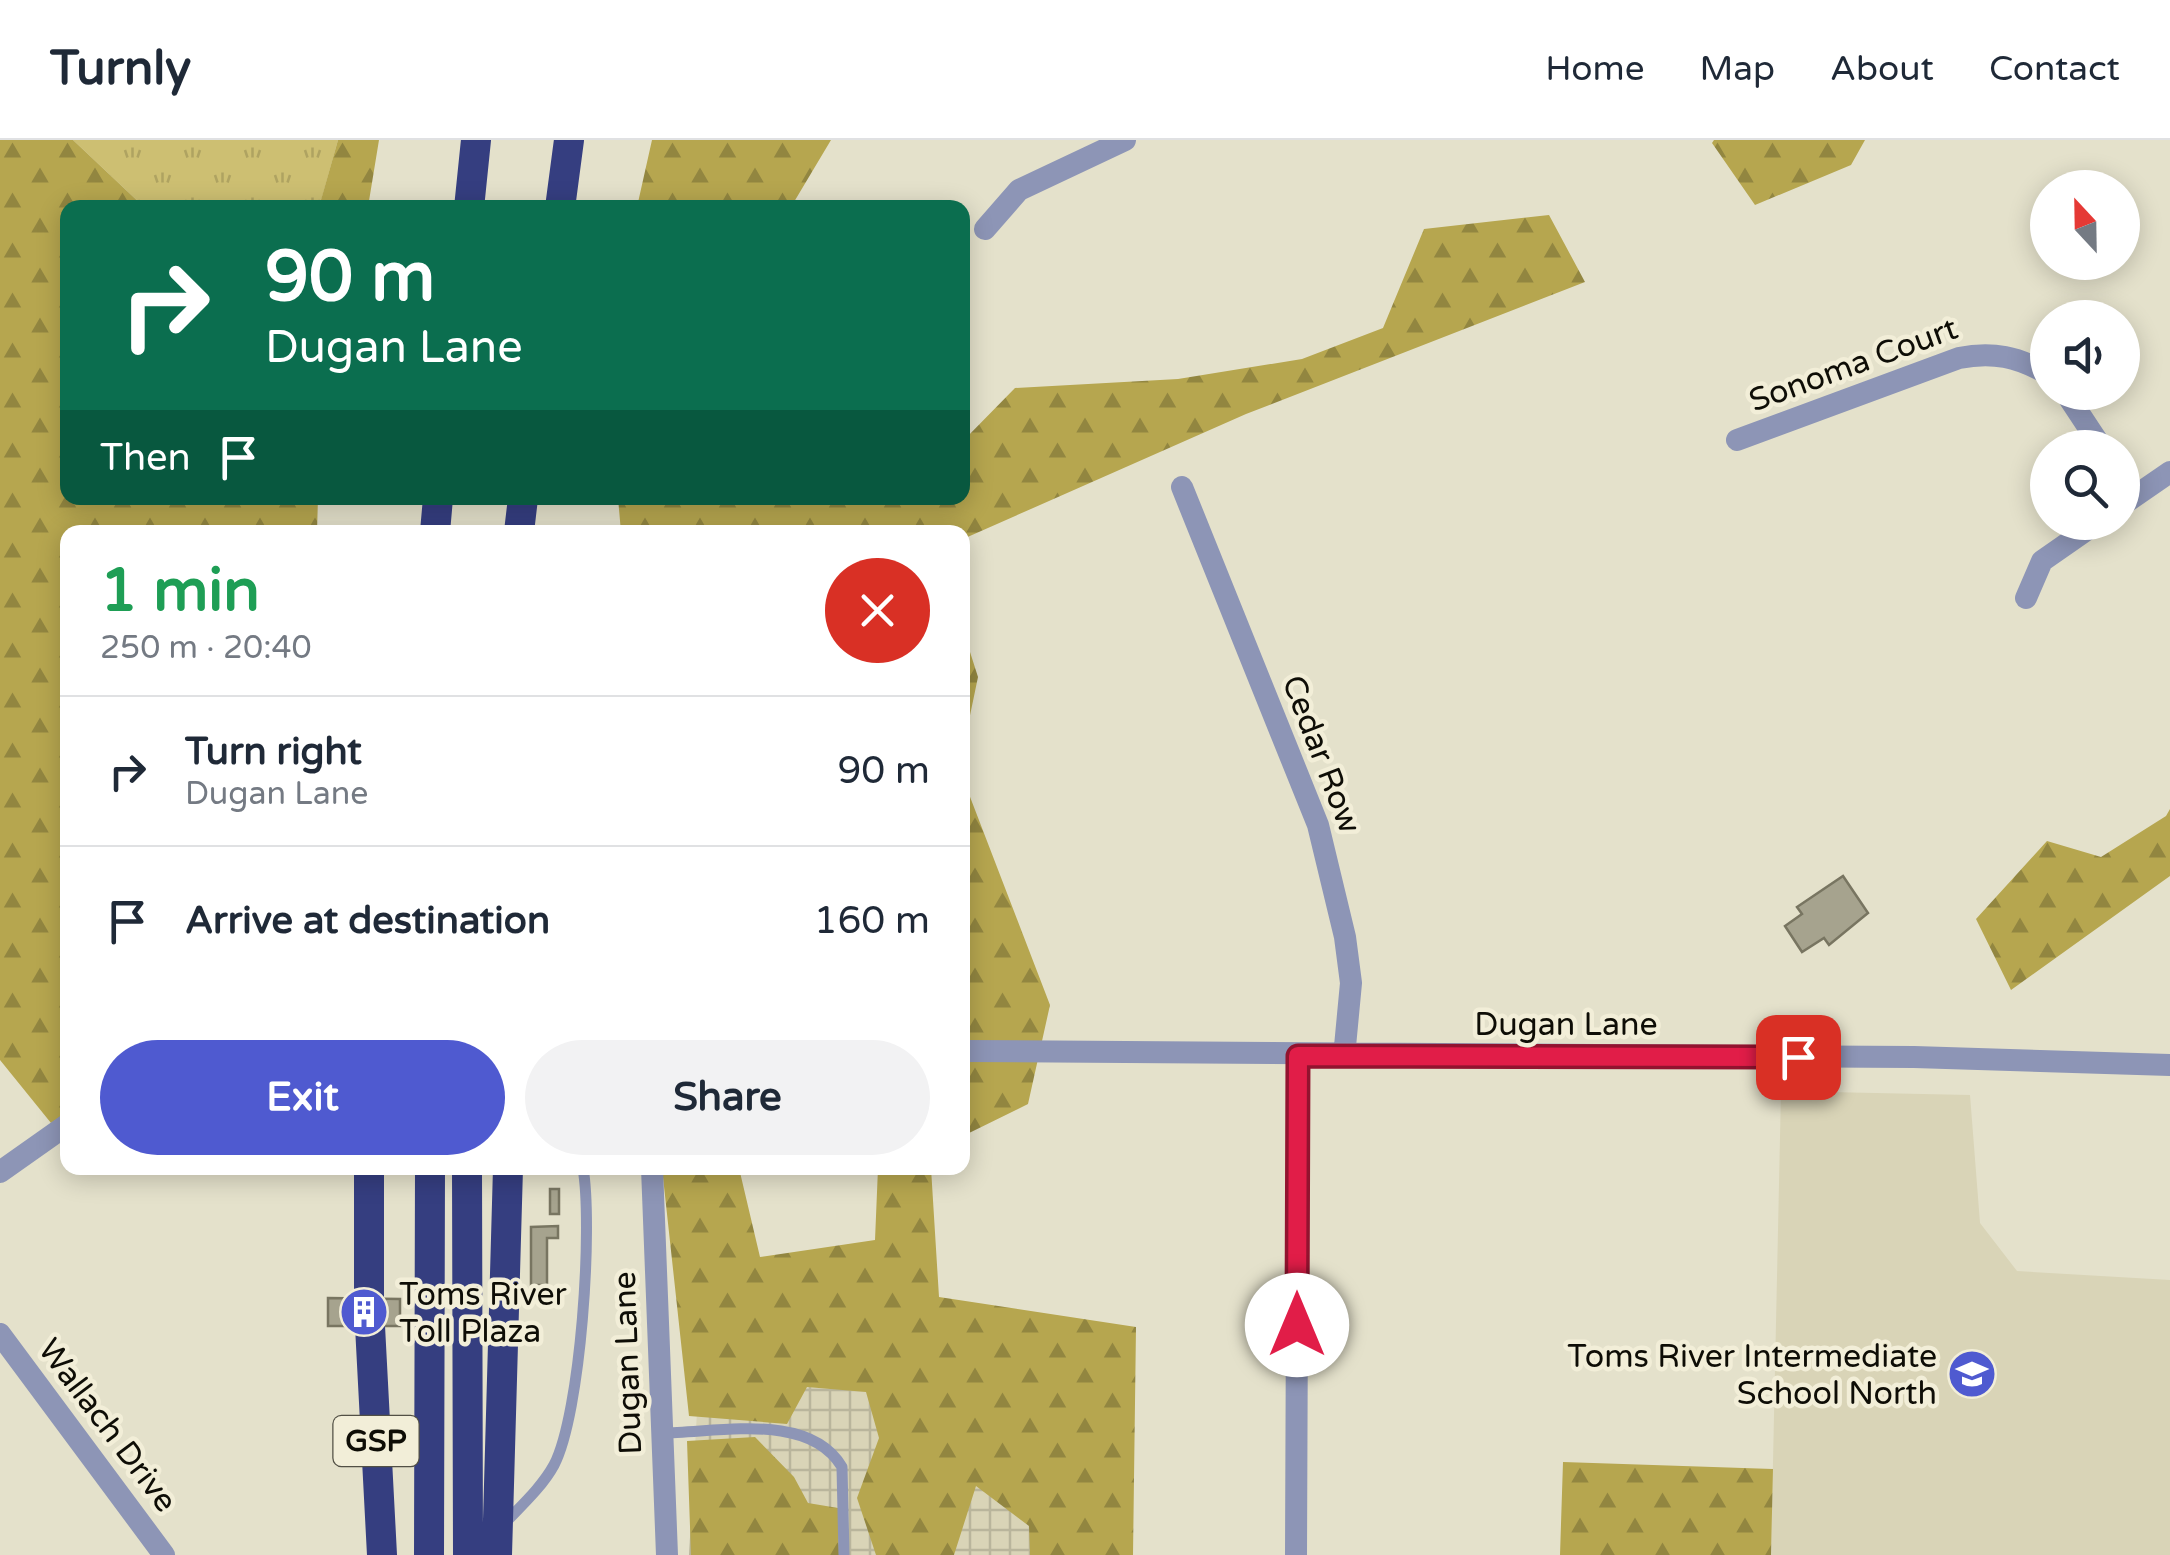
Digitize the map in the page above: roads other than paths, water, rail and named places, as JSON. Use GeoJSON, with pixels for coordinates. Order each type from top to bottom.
{"type":"FeatureCollection","features":[{"type":"Feature","properties":{"kind":"highway"},"geometry":{"type":"LineString","coordinates":[[470,200],[476,140]]}},
{"type":"Feature","properties":{"kind":"highway"},"geometry":{"type":"LineString","coordinates":[[561,200],[570,140]]}},
{"type":"Feature","properties":{"kind":"highway","name":"GSP"},"geometry":{"type":"LineString","coordinates":[[369,1175],[370,1312],[382,1555]]}},
{"type":"Feature","properties":{"kind":"highway"},"geometry":{"type":"LineString","coordinates":[[428,1555],[430,1175]]}},
{"type":"Feature","properties":{"kind":"highway"},"geometry":{"type":"LineString","coordinates":[[467,1175],[468,1555]]}},
{"type":"Feature","properties":{"kind":"highway"},"geometry":{"type":"LineString","coordinates":[[498,1543],[508,1175]]}},
{"type":"Feature","properties":{"kind":"street"},"geometry":{"type":"LineString","coordinates":[[985,229],[1019,190],[1125,140]]}},
{"type":"Feature","properties":{"kind":"street","name":"Sonoma Court"},"geometry":{"type":"LineString","coordinates":[[1737,440],[1970,356],[2006,356],[2030,366]]}},
{"type":"Feature","properties":{"kind":"street"},"geometry":{"type":"LineString","coordinates":[[2140,486],[2170,472]]}},
{"type":"Feature","properties":{"kind":"street","name":"Cedar Row"},"geometry":{"type":"LineString","coordinates":[[1182,487],[1318,825],[1346,936],[1351,983],[1344,1057]]}},
{"type":"Feature","properties":{"kind":"street"},"geometry":{"type":"LineString","coordinates":[[2026,598],[2042,562],[2073,540]]}},
{"type":"Feature","properties":{"kind":"street","name":"Dugan Lane"},"geometry":{"type":"LineString","coordinates":[[970,1051],[1344,1057],[1894,1057],[2170,1064]]}},
{"type":"Feature","properties":{"kind":"street"},"geometry":{"type":"LineString","coordinates":[[1296,1555],[1298,1056]]}},
{"type":"Feature","properties":{"kind":"street"},"geometry":{"type":"LineString","coordinates":[[0,1172],[60,1130]]}},
{"type":"Feature","properties":{"kind":"street","name":"Dugan Lane"},"geometry":{"type":"LineString","coordinates":[[652,1175],[666,1555]]}},
{"type":"Feature","properties":{"kind":"street","name":"Wallach Drive"},"geometry":{"type":"LineString","coordinates":[[0,1334],[164,1555]]}},
{"type":"Feature","properties":{"kind":"lane"},"geometry":{"type":"LineString","coordinates":[[498,1543],[554,1466],[568,1430],[587,1276],[584,1175]]}},
{"type":"Feature","properties":{"kind":"lane"},"geometry":{"type":"LineString","coordinates":[[662,1433],[774,1431],[813,1438],[835,1454],[842,1467],[844,1555]]}},
{"type":"Feature","properties":{"kind":"place","name":"Toms River Toll Plaza"},"geometry":{"type":"Point","coordinates":[364,1312]}},
{"type":"Feature","properties":{"kind":"place","name":"Toms River Intermediate School North"},"geometry":{"type":"Point","coordinates":[1972,1374]}}]}
